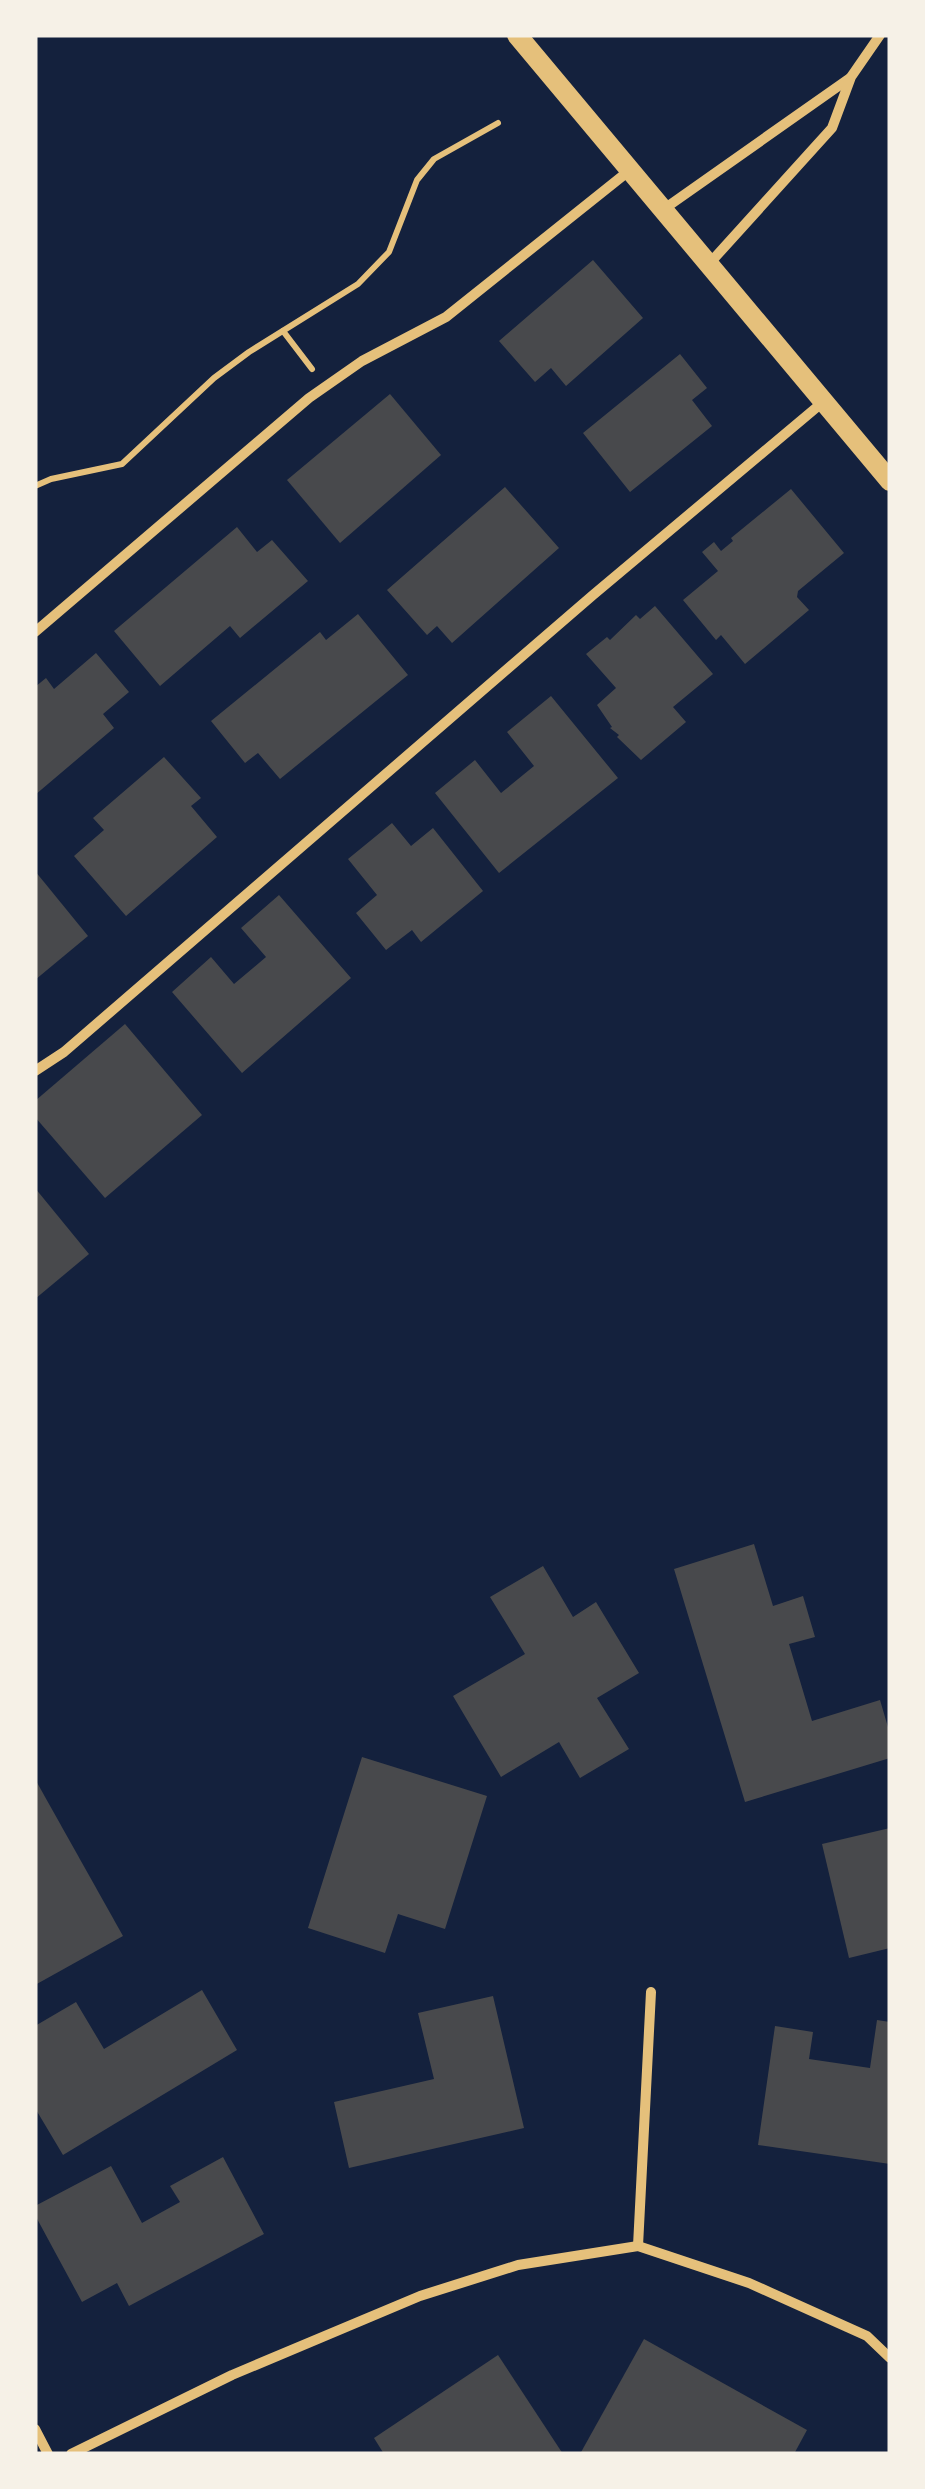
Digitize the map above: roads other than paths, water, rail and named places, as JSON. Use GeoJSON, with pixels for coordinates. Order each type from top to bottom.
{"type":"FeatureCollection","features":[{"type":"Feature","properties":{"kind":"main road"},"geometry":{"type":"LineString","coordinates":[[517,35],[890,481]]}},
{"type":"Feature","properties":{"kind":"street"},"geometry":{"type":"LineString","coordinates":[[709,264],[832,128],[851,77],[880,35]]}},
{"type":"Feature","properties":{"kind":"street"},"geometry":{"type":"LineString","coordinates":[[663,210],[851,77]]}},
{"type":"Feature","properties":{"kind":"street"},"geometry":{"type":"LineString","coordinates":[[35,632],[326,387],[362,361],[446,317],[630,170]]}},
{"type":"Feature","properties":{"kind":"street"},"geometry":{"type":"LineString","coordinates":[[35,1071],[64,1052],[824,401]]}},
{"type":"Feature","properties":{"kind":"street"},"geometry":{"type":"LineString","coordinates":[[638,2246],[652,1992]]}},
{"type":"Feature","properties":{"kind":"street"},"geometry":{"type":"LineString","coordinates":[[71,2454],[232,2375],[420,2296],[518,2265],[638,2246],[749,2283],[799,2305],[866,2336],[890,2358]]}},
{"type":"Feature","properties":{"kind":"street"},"geometry":{"type":"LineString","coordinates":[[35,2429],[48,2454]]}}]}
